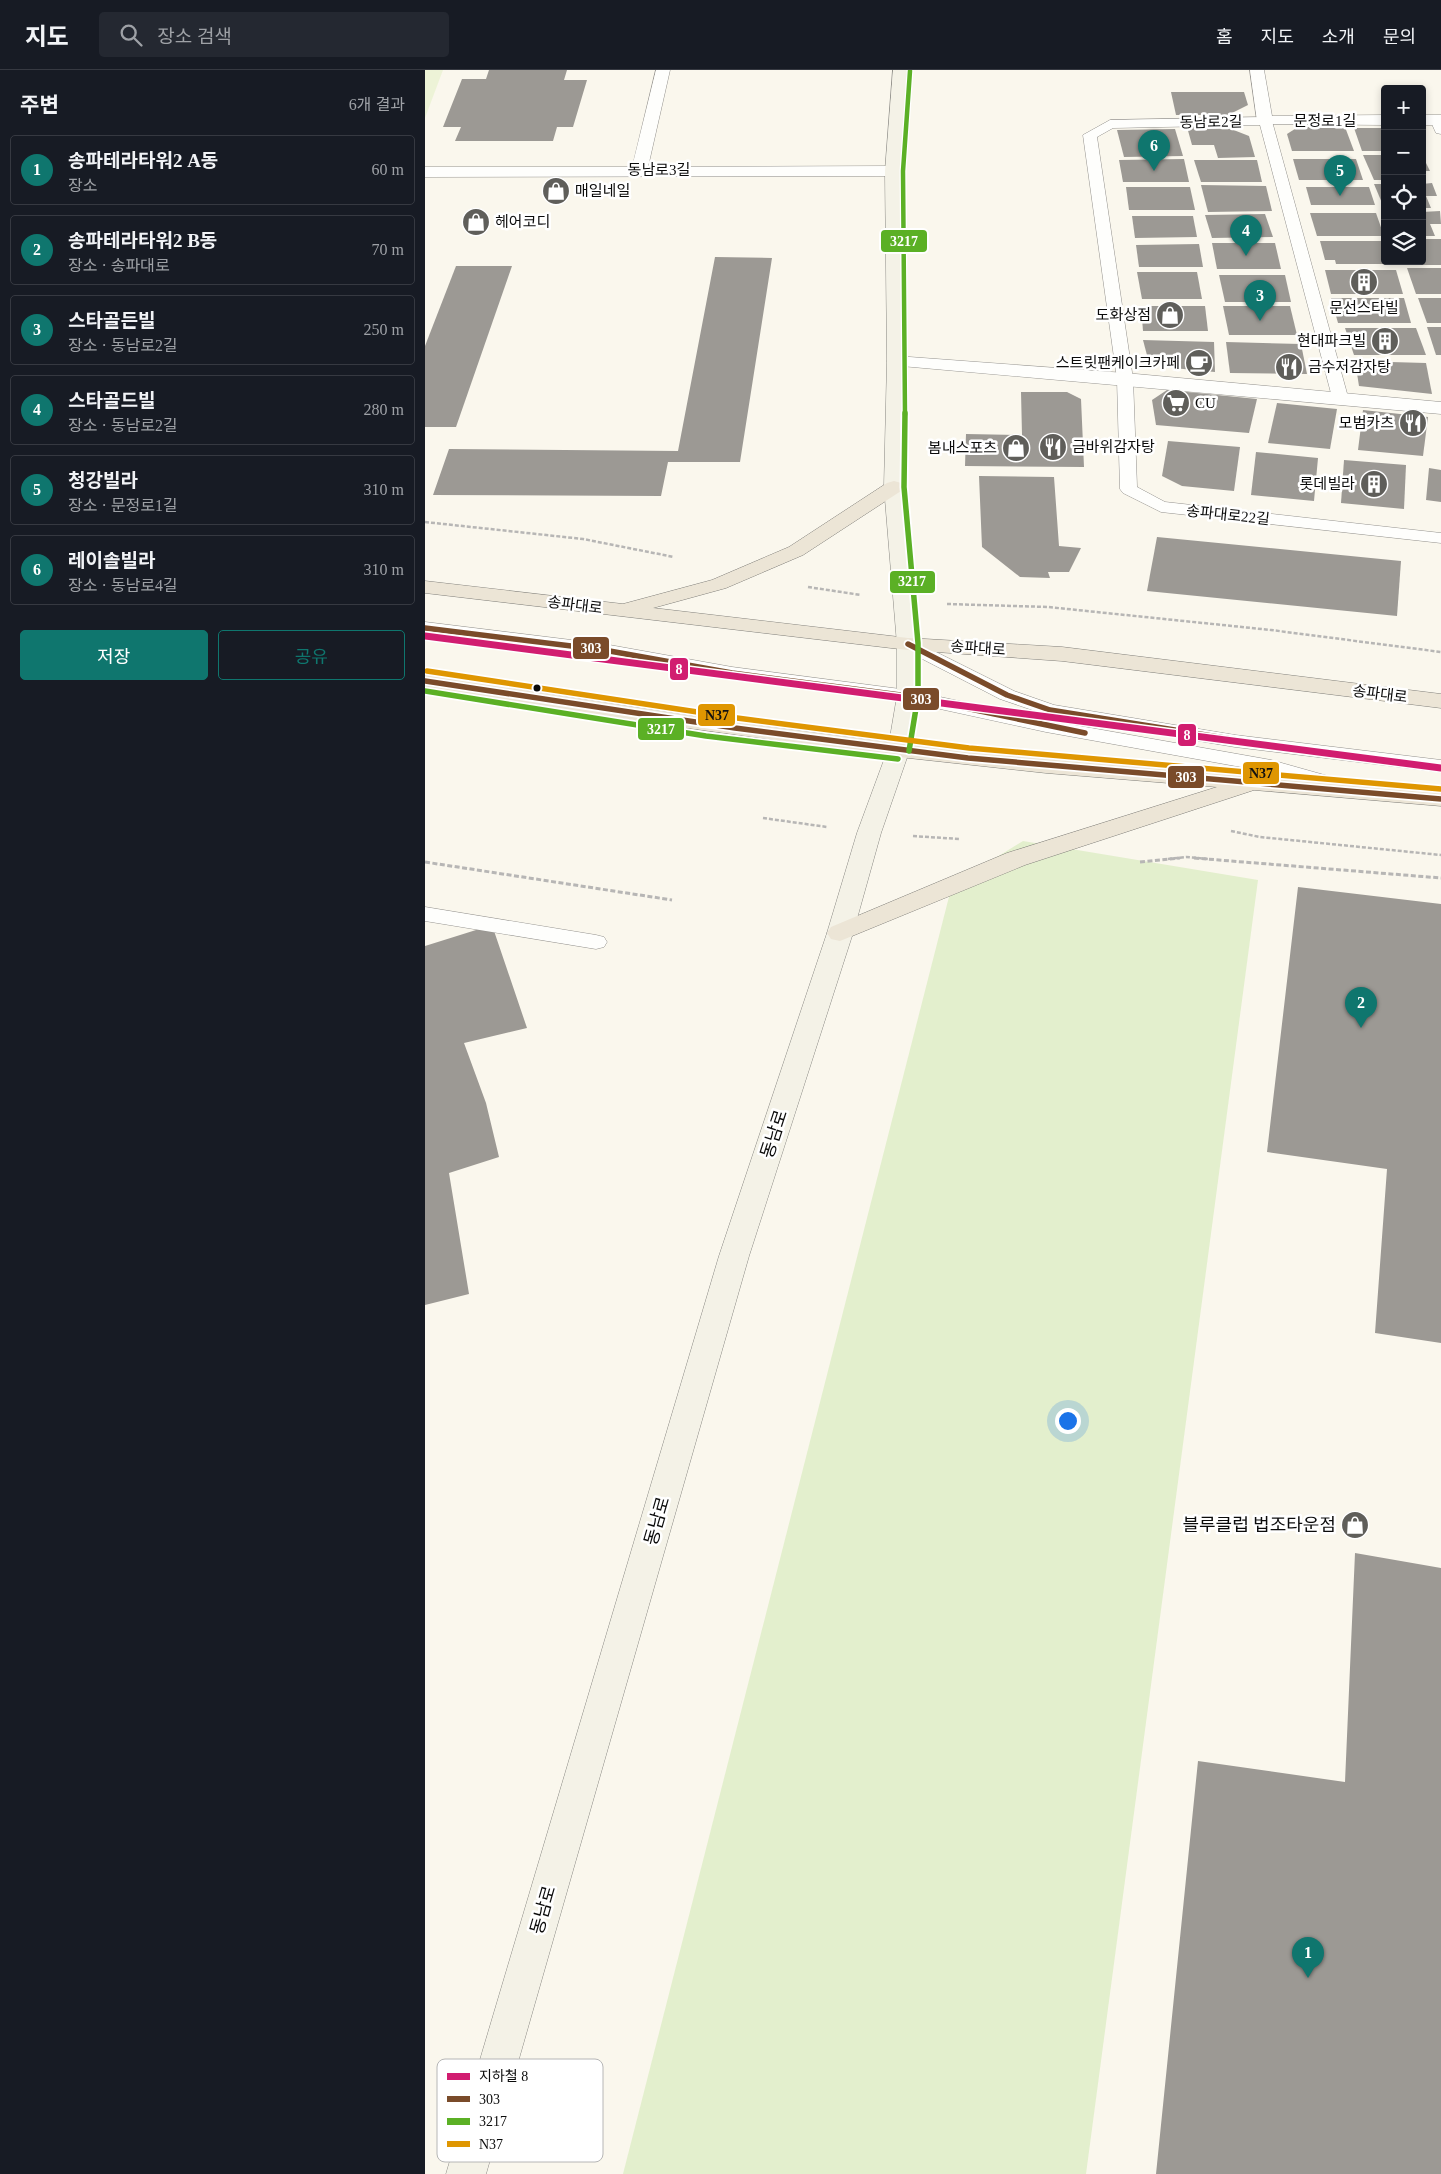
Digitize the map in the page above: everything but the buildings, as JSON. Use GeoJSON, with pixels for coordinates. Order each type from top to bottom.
{"type":"FeatureCollection","features":[{"type":"Feature","properties":{"kind":"main road","name":"동남로"},"geometry":{"type":"LineString","coordinates":[[500,2059],[734,1256],[840,933],[869,833],[899,749],[908,696],[908,644],[894,488],[897,361],[893,171],[900,70]]}},
{"type":"Feature","properties":{"kind":"main road"},"geometry":{"type":"LineString","coordinates":[[617,611],[719,584],[796,551],[894,488]]}},
{"type":"Feature","properties":{"kind":"main road","name":"송파대로"},"geometry":{"type":"LineString","coordinates":[[425,587],[908,644],[1062,654],[1441,701]]}},
{"type":"Feature","properties":{"kind":"main road"},"geometry":{"type":"LineString","coordinates":[[425,681],[708,726],[899,749],[1046,766],[1353,790],[1441,799]]}},
{"type":"Feature","properties":{"kind":"main road"},"geometry":{"type":"LineString","coordinates":[[840,933],[1016,859],[1257,782]]}},
{"type":"Feature","properties":{"kind":"main road","name":"동남로"},"geometry":{"type":"LineString","coordinates":[[466,2174],[470,2162]]}},
{"type":"Feature","properties":{"kind":"street"},"geometry":{"type":"LineString","coordinates":[[639,170],[663,70]]}},
{"type":"Feature","properties":{"kind":"street"},"geometry":{"type":"LineString","coordinates":[[1257,70],[1265,121]]}},
{"type":"Feature","properties":{"kind":"street","name":"문정로1길"},"geometry":{"type":"LineString","coordinates":[[1265,121],[1381,120]]}},
{"type":"Feature","properties":{"kind":"street","name":"동남로3길"},"geometry":{"type":"LineString","coordinates":[[426,174],[639,170],[893,171]]}},
{"type":"Feature","properties":{"kind":"street"},"geometry":{"type":"LineString","coordinates":[[897,361],[1340,397],[1441,408]]}},
{"type":"Feature","properties":{"kind":"lane","name":"동남로2길"},"geometry":{"type":"LineString","coordinates":[[1125,379],[1090,135],[1110,124],[1265,121],[1340,397]]}},
{"type":"Feature","properties":{"kind":"lane","name":"송파대로22길"},"geometry":{"type":"LineString","coordinates":[[1125,379],[1129,489],[1161,507],[1441,538]]}},
{"type":"Feature","properties":{"kind":"lane"},"geometry":{"type":"LineString","coordinates":[[425,628],[604,650],[732,673],[908,696],[1046,726],[1271,766],[1353,790]]}},
{"type":"Feature","properties":{"kind":"lane"},"geometry":{"type":"LineString","coordinates":[[908,644],[1007,695],[1050,710],[1235,741],[1441,766]]}},
{"type":"Feature","properties":{"kind":"lane"},"geometry":{"type":"LineString","coordinates":[[425,914],[596,942]]}},
{"type":"Feature","properties":{"kind":"path"},"geometry":{"type":"LineString","coordinates":[[425,522],[583,539]]}},
{"type":"Feature","properties":{"kind":"path"},"geometry":{"type":"LineString","coordinates":[[968,606],[1048,607],[1271,630],[1441,652]]}},
{"type":"Feature","properties":{"kind":"path"},"geometry":{"type":"LineString","coordinates":[[1221,829],[1260,837],[1441,855]]}},
{"type":"Feature","properties":{"kind":"path"},"geometry":{"type":"LineString","coordinates":[[1138,862],[1186,857],[1441,878]]}},
{"type":"Feature","properties":{"kind":"path"},"geometry":{"type":"LineString","coordinates":[[425,862],[672,900]]}},
{"type":"Feature","properties":{"kind":"green space"},"geometry":{"type":"Polygon","coordinates":[[[425,70],[443,70],[425,118],[425,70]]]}},
{"type":"Feature","properties":{"kind":"green space"},"geometry":{"type":"Polygon","coordinates":[[[1023,841],[1258,880],[1086,2174],[623,2174],[952,885],[1023,841]]]}},
{"type":"Feature","properties":{"kind":"metro line","name":"8"},"geometry":{"type":"LineString","coordinates":[[425,636],[1441,768]]}},
{"type":"Feature","properties":{"kind":"transit line","name":"3217"},"geometry":{"type":"LineString","coordinates":[[909,751],[918,696],[918,643],[904,487],[906,361],[903,171],[910,71]]}},
{"type":"Feature","properties":{"kind":"transit line","name":"303"},"geometry":{"type":"LineString","coordinates":[[425,628],[604,650],[732,673],[908,696],[1085,733]]}},
{"type":"Feature","properties":{"kind":"transit line","name":"303"},"geometry":{"type":"LineString","coordinates":[[908,644],[1007,695],[1050,710],[1262,744]]}},
{"type":"Feature","properties":{"kind":"transit line","name":"N37"},"geometry":{"type":"LineString","coordinates":[[427,671],[737,718],[969,748],[1441,789]]}},
{"type":"Feature","properties":{"kind":"transit line","name":"303"},"geometry":{"type":"LineString","coordinates":[[425,681],[735,728],[968,758],[1441,799]]}},
{"type":"Feature","properties":{"kind":"transit line","name":"3217"},"geometry":{"type":"LineString","coordinates":[[425,691],[706,736],[898,759]]}},
{"type":"Feature","properties":{"kind":"place","name":"레이솔빌라"},"geometry":{"type":"Point","coordinates":[1154,171]}},
{"type":"Feature","properties":{"kind":"place","name":"매일네일"},"geometry":{"type":"Point","coordinates":[556,191]}},
{"type":"Feature","properties":{"kind":"place","name":"청강빌라"},"geometry":{"type":"Point","coordinates":[1340,196]}},
{"type":"Feature","properties":{"kind":"place","name":"헤어코디"},"geometry":{"type":"Point","coordinates":[476,222]}},
{"type":"Feature","properties":{"kind":"place","name":"스타골드빌"},"geometry":{"type":"Point","coordinates":[1246,256]}},
{"type":"Feature","properties":{"kind":"place","name":"문선스타빌"},"geometry":{"type":"Point","coordinates":[1364,282]}},
{"type":"Feature","properties":{"kind":"place","name":"도화상점"},"geometry":{"type":"Point","coordinates":[1170,315]}},
{"type":"Feature","properties":{"kind":"place","name":"스타골든빌"},"geometry":{"type":"Point","coordinates":[1260,321]}},
{"type":"Feature","properties":{"kind":"place","name":"현대파크빌"},"geometry":{"type":"Point","coordinates":[1385,341]}},
{"type":"Feature","properties":{"kind":"place","name":"스트릿팬케이크카페"},"geometry":{"type":"Point","coordinates":[1199,363]}},
{"type":"Feature","properties":{"kind":"place","name":"금수저감자탕"},"geometry":{"type":"Point","coordinates":[1289,367]}},
{"type":"Feature","properties":{"kind":"place","name":"CU"},"geometry":{"type":"Point","coordinates":[1176,403]}},
{"type":"Feature","properties":{"kind":"place","name":"모범카츠"},"geometry":{"type":"Point","coordinates":[1413,423]}},
{"type":"Feature","properties":{"kind":"place","name":"금바위감자탕"},"geometry":{"type":"Point","coordinates":[1053,447]}},
{"type":"Feature","properties":{"kind":"place","name":"봄내스포츠"},"geometry":{"type":"Point","coordinates":[1016,448]}},
{"type":"Feature","properties":{"kind":"place","name":"롯데빌라"},"geometry":{"type":"Point","coordinates":[1374,484]}},
{"type":"Feature","properties":{"kind":"place","name":"송파테라타워2 B동"},"geometry":{"type":"Point","coordinates":[1361,1028]}},
{"type":"Feature","properties":{"kind":"place","name":"블루클럽 법조타운점"},"geometry":{"type":"Point","coordinates":[1355,1525]}},
{"type":"Feature","properties":{"kind":"place","name":"송파테라타워2 A동"},"geometry":{"type":"Point","coordinates":[1308,1978]}}]}
